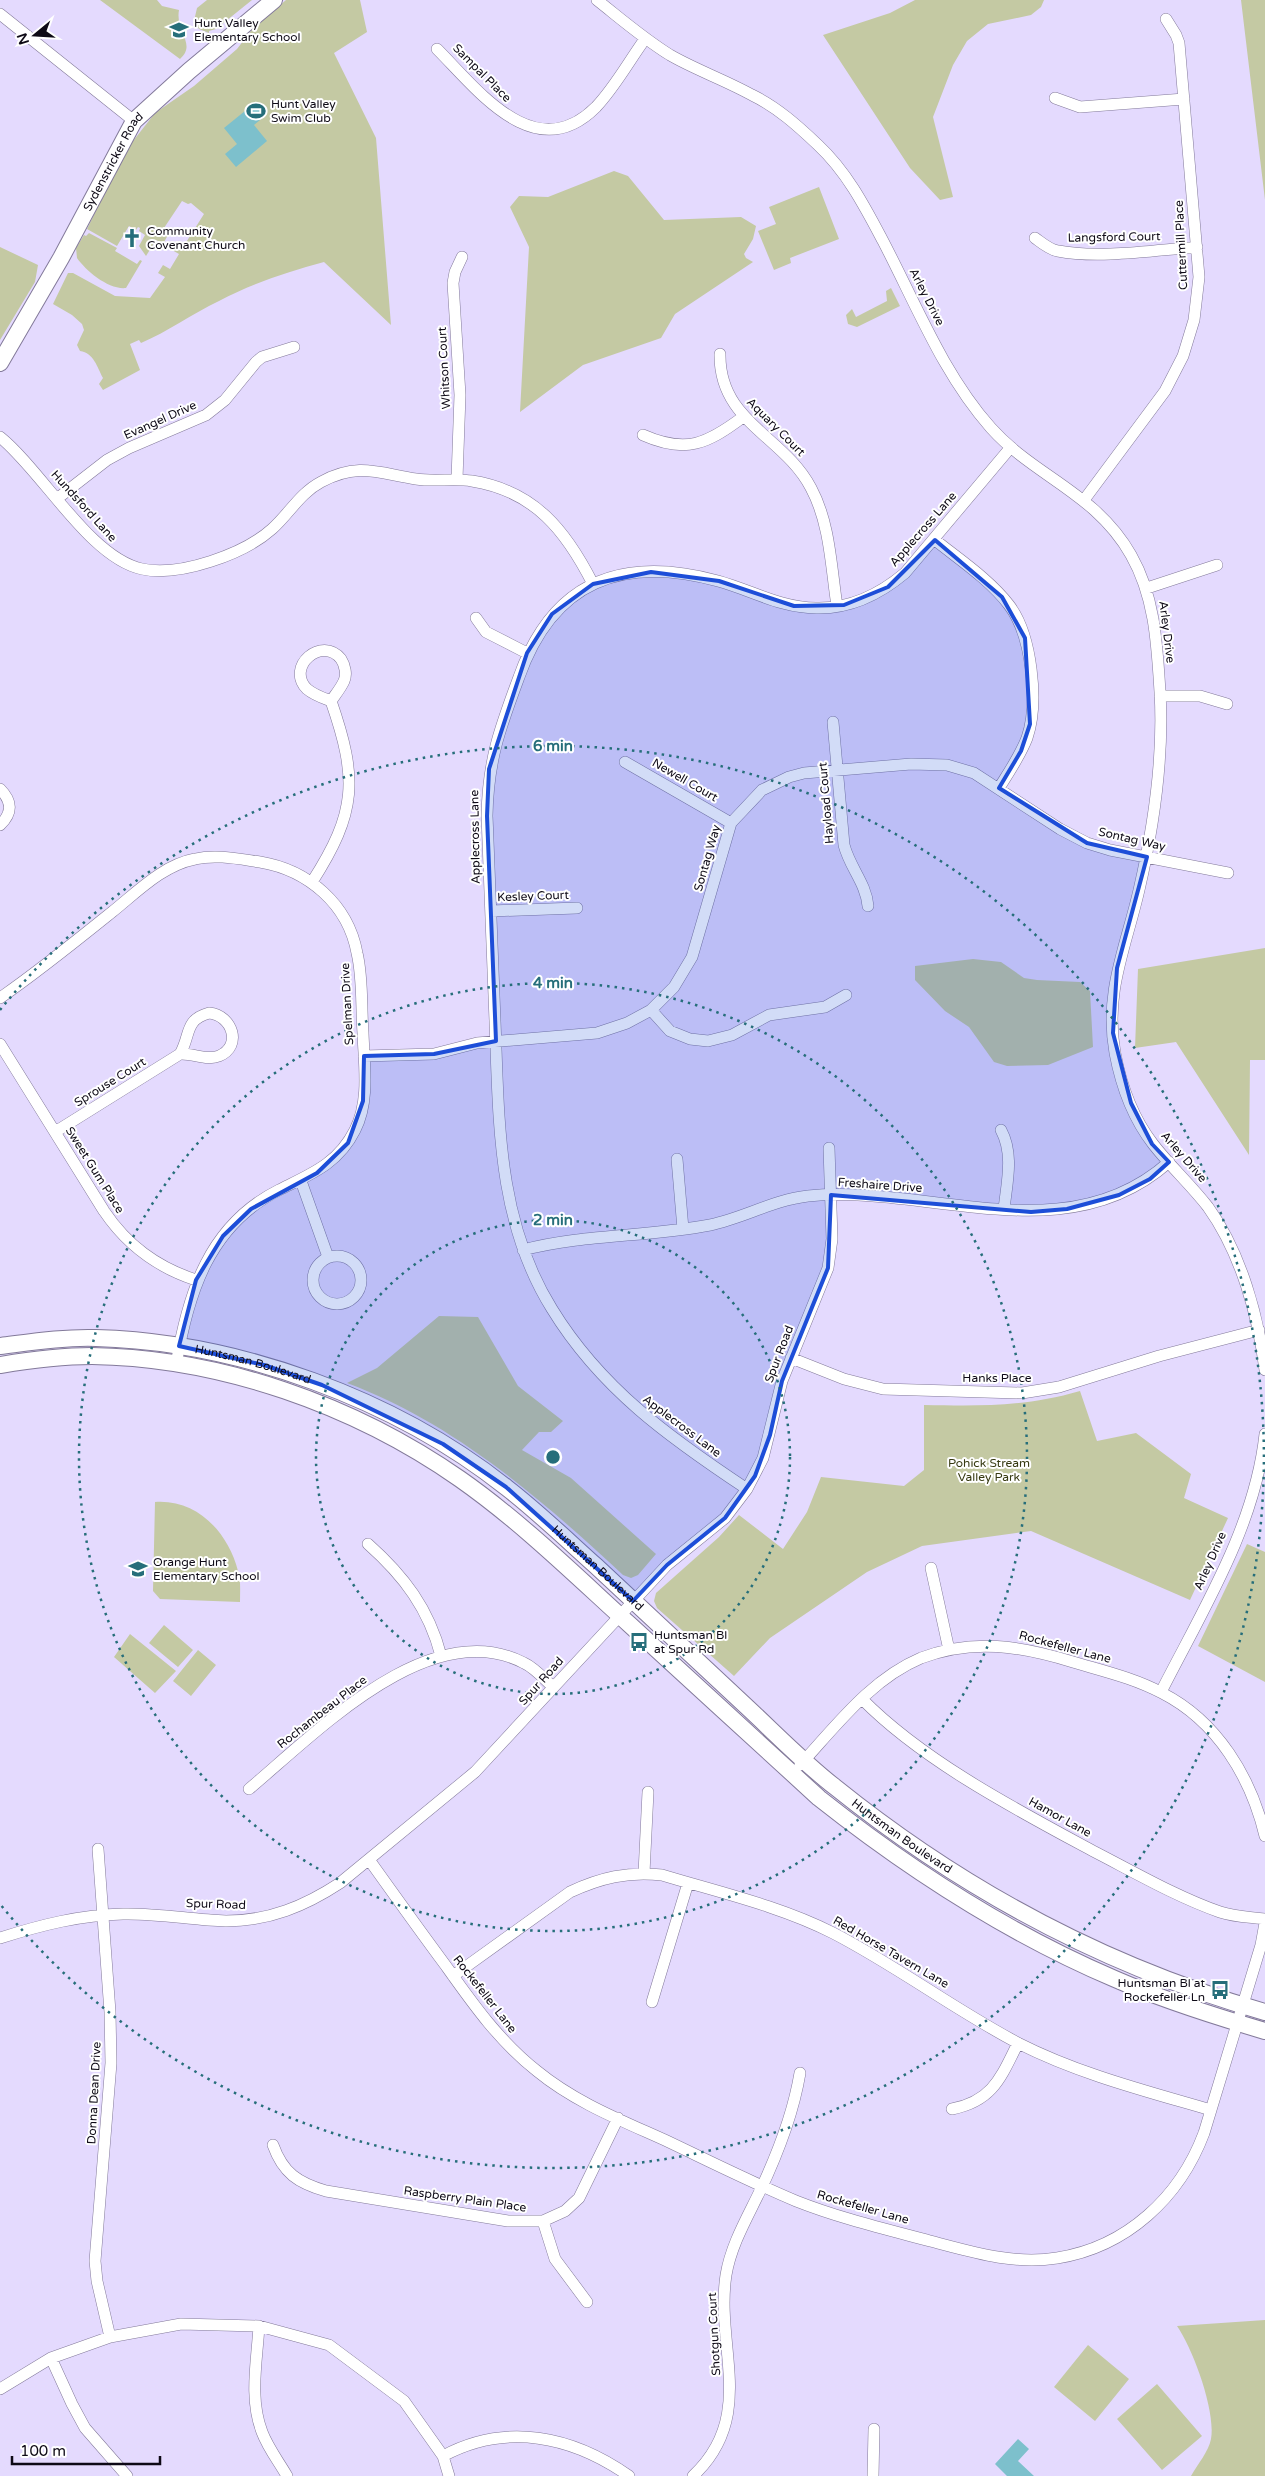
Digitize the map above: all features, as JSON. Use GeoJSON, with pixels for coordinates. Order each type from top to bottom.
{"type":"FeatureCollection","features":[{"type":"Feature","properties":{"kind":"street","name":"Sydenstricker Road"},"geometry":{"type":"LineString","coordinates":[[0,364],[61,258],[134,121],[189,71],[274,0]]}},
{"type":"Feature","properties":{"kind":"street","name":"Arley Drive"},"geometry":{"type":"LineString","coordinates":[[599,1],[645,39],[689,65],[733,85],[777,110],[798,126],[834,162],[863,202],[960,388],[984,420],[1011,447],[1084,500],[1103,517],[1123,542],[1147,588],[1155,627],[1160,696],[1158,780],[1147,857],[1117,968],[1113,1001],[1113,1033],[1119,1069],[1131,1104],[1152,1144],[1210,1209],[1234,1255],[1259,1330],[1265,1370]]}},
{"type":"Feature","properties":{"kind":"street"},"geometry":{"type":"LineString","coordinates":[[0,14],[134,121]]}},
{"type":"Feature","properties":{"kind":"street","name":"Cuttermill Place"},"geometry":{"type":"LineString","coordinates":[[1084,500],[1160,398],[1180,364],[1189,341],[1197,300],[1199,277],[1197,247],[1179,42],[1166,19]]}},
{"type":"Feature","properties":{"kind":"street","name":"Sampal Place"},"geometry":{"type":"LineString","coordinates":[[437,49],[505,115],[530,127],[547,128],[571,123],[591,111],[603,99],[645,39]]}},
{"type":"Feature","properties":{"kind":"street"},"geometry":{"type":"LineString","coordinates":[[1055,98],[1080,107],[1184,99]]}},
{"type":"Feature","properties":{"kind":"street","name":"Langsford Court"},"geometry":{"type":"LineString","coordinates":[[1035,238],[1056,251],[1083,253],[1118,253],[1197,247]]}},
{"type":"Feature","properties":{"kind":"street","name":"Whitson Court"},"geometry":{"type":"LineString","coordinates":[[457,479],[460,395],[453,283],[455,272],[462,257]]}},
{"type":"Feature","properties":{"kind":"street","name":"Evangel Drive"},"geometry":{"type":"LineString","coordinates":[[58,498],[108,460],[129,448],[206,415],[225,400],[243,375],[256,362],[294,347]]}},
{"type":"Feature","properties":{"kind":"street","name":"Aquary Court"},"geometry":{"type":"LineString","coordinates":[[720,354],[720,370],[723,382],[743,417],[796,466],[811,487],[823,520],[837,606]]}},
{"type":"Feature","properties":{"kind":"street"},"geometry":{"type":"LineString","coordinates":[[642,435],[669,445],[693,444],[717,436],[743,417]]}},
{"type":"Feature","properties":{"kind":"street","name":"Hundsford Lane"},"geometry":{"type":"LineString","coordinates":[[0,437],[18,453],[96,543],[114,557],[141,569],[170,571],[202,564],[256,541],[274,527],[306,492],[337,474],[372,470],[418,479],[457,479],[504,489],[542,512],[569,540],[593,584]]}},
{"type":"Feature","properties":{"kind":"street","name":"Applecross Lane"},"geometry":{"type":"LineString","coordinates":[[747,1489],[654,1424],[604,1376],[580,1349],[551,1308],[523,1250],[512,1216],[503,1173],[486,816],[489,769],[499,732],[527,653],[536,636],[552,614],[573,596],[593,584],[632,573],[686,574],[719,581],[794,606],[816,608],[837,606],[862,600],[888,587],[905,573],[935,540],[1011,447]]}},
{"type":"Feature","properties":{"kind":"street"},"geometry":{"type":"LineString","coordinates":[[935,540],[1002,597],[1016,615],[1025,638],[1032,698],[1030,724],[1021,751],[999,788]]}},
{"type":"Feature","properties":{"kind":"street"},"geometry":{"type":"LineString","coordinates":[[1147,588],[1217,565]]}},
{"type":"Feature","properties":{"kind":"street"},"geometry":{"type":"LineString","coordinates":[[476,618],[486,632],[527,653]]}},
{"type":"Feature","properties":{"kind":"street"},"geometry":{"type":"LineString","coordinates":[[312,882],[337,840],[345,816],[349,791],[346,752],[331,701],[306,688],[301,678],[303,662],[307,657],[320,651],[332,652],[339,657],[345,672],[344,681],[331,701]]}},
{"type":"Feature","properties":{"kind":"street"},"geometry":{"type":"LineString","coordinates":[[1160,696],[1200,696],[1226,704]]}},
{"type":"Feature","properties":{"kind":"street","name":"Hayload Court"},"geometry":{"type":"LineString","coordinates":[[833,722],[844,845],[850,862],[865,888],[868,906]]}},
{"type":"Feature","properties":{"kind":"street","name":"Newell Court"},"geometry":{"type":"LineString","coordinates":[[625,762],[731,823]]}},
{"type":"Feature","properties":{"kind":"street","name":"Sontag Way"},"geometry":{"type":"LineString","coordinates":[[364,1056],[434,1054],[496,1041],[597,1033],[627,1023],[651,1010],[674,987],[692,957],[731,823],[753,797],[774,783],[804,773],[912,764],[940,764],[974,773],[1087,843],[1228,873]]}},
{"type":"Feature","properties":{"kind":"street"},"geometry":{"type":"LineString","coordinates":[[0,789],[6,795],[11,806],[8,816],[0,825]]}},
{"type":"Feature","properties":{"kind":"street","name":"Spelman Drive"},"geometry":{"type":"LineString","coordinates":[[0,998],[151,881],[179,863],[211,856],[243,859],[282,867],[312,882],[336,906],[355,942],[360,969],[364,1056],[363,1101],[356,1128],[338,1156],[316,1172],[267,1197],[236,1222],[208,1257],[196,1280],[188,1304],[176,1365]]}},
{"type":"Feature","properties":{"kind":"street","name":"Kesley Court"},"geometry":{"type":"LineString","coordinates":[[491,911],[577,908]]}},
{"type":"Feature","properties":{"kind":"street"},"geometry":{"type":"LineString","coordinates":[[651,1010],[670,1031],[690,1039],[708,1041],[732,1035],[769,1015],[826,1007],[846,995]]}},
{"type":"Feature","properties":{"kind":"street"},"geometry":{"type":"LineString","coordinates":[[209,1013],[215,1014],[226,1020],[230,1026],[233,1035],[232,1044],[224,1054],[209,1058],[195,1054],[180,1054],[187,1043],[190,1025],[196,1018],[209,1013]]}},
{"type":"Feature","properties":{"kind":"street","name":"Sweet Gum Place"},"geometry":{"type":"LineString","coordinates":[[0,1044],[104,1211],[123,1236],[149,1258],[171,1270],[196,1280]]}},
{"type":"Feature","properties":{"kind":"street","name":"Sprouse Court"},"geometry":{"type":"LineString","coordinates":[[55,1132],[180,1054]]}},
{"type":"Feature","properties":{"kind":"street"},"geometry":{"type":"LineString","coordinates":[[1001,1130],[1007,1141],[1009,1154],[1004,1209]]}},
{"type":"Feature","properties":{"kind":"street","name":"Spur Road"},"geometry":{"type":"LineString","coordinates":[[0,1938],[51,1922],[78,1917],[153,1914],[225,1921],[265,1917],[290,1910],[316,1899],[370,1861],[475,1772],[667,1565],[725,1518],[747,1489],[763,1458],[779,1391],[828,1268],[832,1239],[829,1148]]}},
{"type":"Feature","properties":{"kind":"street"},"geometry":{"type":"LineString","coordinates":[[677,1159],[683,1229]]}},
{"type":"Feature","properties":{"kind":"street","name":"Freshaire Drive"},"geometry":{"type":"LineString","coordinates":[[523,1250],[551,1243],[683,1229],[719,1223],[788,1200],[831,1195],[857,1195],[1038,1212],[1067,1209],[1093,1204],[1141,1184],[1169,1162]]}},
{"type":"Feature","properties":{"kind":"street"},"geometry":{"type":"LineString","coordinates":[[300,1181],[328,1257]]}},
{"type":"Feature","properties":{"kind":"street"},"geometry":{"type":"LineString","coordinates":[[342,1256],[348,1258],[361,1274],[360,1288],[352,1299],[346,1302],[339,1304],[326,1301],[320,1297],[314,1285],[314,1272],[318,1265],[328,1257],[342,1256]]}},
{"type":"Feature","properties":{"kind":"street","name":"Hanks Place"},"geometry":{"type":"LineString","coordinates":[[791,1358],[844,1380],[883,1389],[1022,1393],[1058,1386],[1158,1356],[1259,1330]]}},
{"type":"Feature","properties":{"kind":"street","name":"Huntsman Boulevard"},"geometry":{"type":"LineString","coordinates":[[0,1346],[92,1338],[179,1346],[264,1365],[322,1385],[384,1412],[444,1444],[506,1487],[633,1601],[804,1761],[876,1820],[936,1862],[1005,1904],[1070,1939],[1122,1963],[1185,1987],[1265,2012]]}},
{"type":"Feature","properties":{"kind":"street","name":"Huntsman Boulevard"},"geometry":{"type":"LineString","coordinates":[[0,1365],[92,1356],[176,1365],[232,1376],[286,1391],[351,1417],[408,1446],[462,1480],[504,1512],[792,1774],[865,1834],[926,1878],[996,1920],[1062,1955],[1115,1980],[1178,2004],[1265,2031]]}},
{"type":"Feature","properties":{"kind":"street","name":"Arley Drive"},"geometry":{"type":"LineString","coordinates":[[1160,1692],[1204,1609],[1242,1524],[1256,1484],[1265,1434]]}},
{"type":"Feature","properties":{"kind":"street"},"geometry":{"type":"LineString","coordinates":[[368,1544],[399,1574],[419,1600],[435,1634],[440,1656]]}},
{"type":"Feature","properties":{"kind":"street"},"geometry":{"type":"LineString","coordinates":[[931,1568],[949,1650]]}},
{"type":"Feature","properties":{"kind":"street","name":"Rockefeller Lane"},"geometry":{"type":"LineString","coordinates":[[792,1774],[878,1684],[896,1671],[919,1659],[949,1650],[980,1645],[1022,1648],[1115,1674],[1160,1692],[1201,1721],[1233,1758],[1250,1788],[1265,1836]]}},
{"type":"Feature","properties":{"kind":"street","name":"Rochambeau Place"},"geometry":{"type":"LineString","coordinates":[[249,1789],[368,1691],[408,1669],[440,1656],[481,1650],[503,1655],[525,1663],[553,1687]]}},
{"type":"Feature","properties":{"kind":"street","name":"Hamor Lane"},"geometry":{"type":"LineString","coordinates":[[862,1700],[906,1740],[1047,1826],[1132,1871],[1209,1907],[1239,1916],[1265,1919]]}},
{"type":"Feature","properties":{"kind":"street"},"geometry":{"type":"LineString","coordinates":[[644,1873],[648,1792]]}},
{"type":"Feature","properties":{"kind":"street","name":"Donna Dean Drive"},"geometry":{"type":"LineString","coordinates":[[98,1849],[110,2012],[111,2063],[95,2261],[97,2281],[110,2337]]}},
{"type":"Feature","properties":{"kind":"street","name":"Rockefeller Lane"},"geometry":{"type":"LineString","coordinates":[[370,1861],[487,2023],[522,2059],[576,2098],[762,2186],[839,2216],[983,2255],[1023,2260],[1060,2258],[1086,2251],[1112,2240],[1136,2226],[1158,2207],[1177,2186],[1192,2162],[1211,2110],[1261,1945],[1265,1923]]}},
{"type":"Feature","properties":{"kind":"street","name":"Red Horse Tavern Lane"},"geometry":{"type":"LineString","coordinates":[[453,1976],[570,1892],[608,1877],[644,1873],[688,1883],[776,1910],[832,1932],[1018,2043],[1099,2076],[1211,2110]]}},
{"type":"Feature","properties":{"kind":"street"},"geometry":{"type":"LineString","coordinates":[[652,2002],[688,1883]]}},
{"type":"Feature","properties":{"kind":"street"},"geometry":{"type":"LineString","coordinates":[[952,2109],[968,2106],[988,2094],[1002,2075],[1018,2043]]}},
{"type":"Feature","properties":{"kind":"street","name":"Shotgun Court"},"geometry":{"type":"LineString","coordinates":[[693,2476],[713,2451],[726,2425],[731,2390],[724,2297],[726,2274],[735,2243],[788,2126],[800,2074]]}},
{"type":"Feature","properties":{"kind":"street","name":"Raspberry Plain Place"},"geometry":{"type":"LineString","coordinates":[[273,2145],[278,2162],[287,2172],[312,2187],[326,2191],[508,2221],[543,2221],[566,2211],[579,2198],[618,2118]]}},
{"type":"Feature","properties":{"kind":"street"},"geometry":{"type":"LineString","coordinates":[[543,2221],[556,2259],[587,2302]]}},
{"type":"Feature","properties":{"kind":"street"},"geometry":{"type":"LineString","coordinates":[[0,2389],[51,2358],[110,2337],[181,2324],[259,2326],[329,2344],[404,2401],[442,2456],[449,2476]]}},
{"type":"Feature","properties":{"kind":"street"},"geometry":{"type":"LineString","coordinates":[[259,2326],[255,2383],[257,2413],[267,2444],[287,2476]]}},
{"type":"Feature","properties":{"kind":"street"},"geometry":{"type":"LineString","coordinates":[[51,2358],[85,2428],[127,2476]]}},
{"type":"Feature","properties":{"kind":"street"},"geometry":{"type":"LineString","coordinates":[[873,2476],[874,2429]]}},
{"type":"Feature","properties":{"kind":"street"},"geometry":{"type":"LineString","coordinates":[[442,2456],[464,2445],[479,2441],[509,2437],[539,2438],[587,2451],[629,2476]]}},
{"type":"Feature","properties":{"kind":"highlighted area"},"geometry":{"type":"Polygon","coordinates":[[[935,540],[1002,597],[1025,638],[1030,724],[1021,751],[999,788],[1087,843],[1147,857],[1117,968],[1113,1033],[1131,1103],[1152,1144],[1169,1162],[1150,1179],[1119,1195],[1067,1209],[1031,1212],[831,1195],[828,1268],[782,1381],[770,1435],[755,1476],[725,1518],[667,1565],[633,1601],[506,1487],[443,1444],[322,1385],[264,1365],[179,1346],[196,1280],[223,1236],[251,1209],[317,1173],[348,1143],[363,1101],[364,1056],[434,1054],[496,1041],[487,816],[489,769],[527,653],[552,614],[593,584],[651,572],[719,581],[794,606],[844,605],[888,587],[935,540]]]}},
{"type":"Feature","properties":{"kind":"green space"},"geometry":{"type":"Polygon","coordinates":[[[100,0],[157,0],[162,6],[179,10],[180,25],[186,43],[185,53],[180,59],[100,0]]]}},
{"type":"Feature","properties":{"kind":"green space"},"geometry":{"type":"Polygon","coordinates":[[[207,0],[252,0],[216,29],[209,31],[209,33],[199,29],[194,21],[197,8],[207,0]]]}},
{"type":"Feature","properties":{"kind":"green space"},"geometry":{"type":"Polygon","coordinates":[[[286,0],[360,0],[367,32],[334,53],[376,138],[391,325],[324,262],[257,283],[209,306],[151,339],[141,343],[139,340],[130,344],[140,370],[103,390],[99,384],[103,378],[94,361],[85,352],[80,351],[77,345],[84,330],[82,324],[72,315],[53,304],[68,273],[73,273],[115,296],[150,298],[165,277],[158,273],[163,265],[170,269],[179,254],[172,250],[179,241],[185,244],[204,214],[191,203],[188,204],[182,201],[162,231],[168,235],[163,244],[156,240],[146,256],[139,246],[145,235],[139,231],[140,228],[138,227],[136,230],[129,226],[117,246],[87,229],[126,150],[155,113],[194,86],[237,49],[253,28],[286,0]]]}},
{"type":"Feature","properties":{"kind":"green space"},"geometry":{"type":"Polygon","coordinates":[[[915,0],[1044,0],[1041,7],[1031,15],[988,24],[967,41],[953,65],[933,117],[953,197],[940,200],[910,168],[823,35],[890,13],[915,0]]]}},
{"type":"Feature","properties":{"kind":"green space"},"geometry":{"type":"Polygon","coordinates":[[[1241,0],[1265,0],[1265,200],[1241,0]]]}},
{"type":"Feature","properties":{"kind":"green space"},"geometry":{"type":"Polygon","coordinates":[[[614,171],[628,176],[664,220],[741,217],[756,226],[753,239],[744,254],[746,258],[753,262],[675,314],[661,338],[583,365],[520,412],[529,247],[510,207],[519,196],[548,197],[614,171]]]}},
{"type":"Feature","properties":{"kind":"green space"},"geometry":{"type":"Polygon","coordinates":[[[819,187],[839,239],[790,258],[791,263],[774,270],[758,231],[776,224],[769,207],[819,187]]]}},
{"type":"Feature","properties":{"kind":"green space"},"geometry":{"type":"Polygon","coordinates":[[[89,233],[117,248],[115,251],[137,264],[140,260],[142,261],[126,288],[112,286],[98,279],[77,258],[76,248],[84,235],[86,236],[89,233]]]}},
{"type":"Feature","properties":{"kind":"green space"},"geometry":{"type":"Polygon","coordinates":[[[0,247],[38,265],[35,282],[0,340],[0,247]]]}},
{"type":"Feature","properties":{"kind":"green space"},"geometry":{"type":"Polygon","coordinates":[[[891,288],[900,306],[857,327],[848,324],[846,315],[852,309],[856,317],[887,301],[886,291],[891,288]]]}},
{"type":"Feature","properties":{"kind":"green space"},"geometry":{"type":"Polygon","coordinates":[[[1265,948],[1265,1060],[1250,1060],[1249,1155],[1176,1042],[1135,1048],[1138,969],[1265,948]]]}},
{"type":"Feature","properties":{"kind":"green space"},"geometry":{"type":"Polygon","coordinates":[[[973,959],[1001,962],[1024,978],[1080,982],[1090,991],[1093,1047],[1048,1065],[1007,1066],[994,1062],[969,1027],[945,1011],[915,980],[915,966],[973,959]]]}},
{"type":"Feature","properties":{"kind":"green space"},"geometry":{"type":"Polygon","coordinates":[[[439,1316],[478,1317],[518,1386],[563,1421],[551,1432],[539,1432],[522,1450],[571,1478],[656,1554],[638,1575],[631,1578],[623,1575],[527,1491],[459,1441],[424,1419],[347,1383],[377,1368],[439,1316]]]}},
{"type":"Feature","properties":{"kind":"green space","name":"Pohick Stream Valley Park"},"geometry":{"type":"Polygon","coordinates":[[[1080,1391],[1097,1441],[1136,1433],[1191,1474],[1184,1498],[1228,1518],[1190,1600],[1031,1531],[922,1546],[867,1572],[770,1638],[734,1676],[657,1608],[654,1601],[656,1593],[719,1537],[739,1515],[783,1549],[807,1512],[821,1477],[904,1486],[924,1470],[924,1405],[1022,1403],[1080,1391]]]}},
{"type":"Feature","properties":{"kind":"green space"},"geometry":{"type":"Polygon","coordinates":[[[155,1502],[184,1506],[197,1512],[218,1531],[227,1543],[238,1571],[240,1602],[160,1599],[153,1591],[155,1502]]]}},
{"type":"Feature","properties":{"kind":"green space"},"geometry":{"type":"Polygon","coordinates":[[[1247,1544],[1265,1552],[1265,1682],[1198,1646],[1247,1544]]]}},
{"type":"Feature","properties":{"kind":"green space"},"geometry":{"type":"Polygon","coordinates":[[[164,1625],[193,1650],[178,1667],[149,1643],[164,1625]]]}},
{"type":"Feature","properties":{"kind":"green space"},"geometry":{"type":"Polygon","coordinates":[[[130,1634],[176,1671],[155,1693],[114,1657],[130,1634]]]}},
{"type":"Feature","properties":{"kind":"green space"},"geometry":{"type":"Polygon","coordinates":[[[198,1650],[216,1665],[191,1696],[173,1681],[198,1650]]]}},
{"type":"Feature","properties":{"kind":"green space"},"geometry":{"type":"Polygon","coordinates":[[[1265,2320],[1265,2476],[1191,2476],[1208,2448],[1212,2427],[1202,2381],[1190,2349],[1177,2326],[1265,2320]]]}},
{"type":"Feature","properties":{"kind":"green space"},"geometry":{"type":"Polygon","coordinates":[[[1088,2345],[1129,2379],[1095,2421],[1054,2387],[1088,2345]]]}},
{"type":"Feature","properties":{"kind":"green space"},"geometry":{"type":"Polygon","coordinates":[[[1157,2384],[1202,2436],[1162,2470],[1117,2419],[1157,2384]]]}},
{"type":"Feature","properties":{"kind":"shaded area"},"geometry":{"type":"Polygon","coordinates":[[[256,102],[266,115],[254,125],[267,141],[236,167],[225,154],[237,144],[224,128],[256,102]]]}},
{"type":"Feature","properties":{"kind":"shaded area"},"geometry":{"type":"Polygon","coordinates":[[[1018,2439],[1029,2449],[1018,2461],[1034,2476],[1007,2476],[995,2464],[1018,2439]]]}},
{"type":"Feature","properties":{"kind":"place","name":"Hunt Valley Elementary School"},"geometry":{"type":"Point","coordinates":[179,30]}},
{"type":"Feature","properties":{"kind":"place","name":"Hunt Valley Swim Club"},"geometry":{"type":"Point","coordinates":[256,111]}},
{"type":"Feature","properties":{"kind":"place","name":"Community Covenant Church"},"geometry":{"type":"Point","coordinates":[132,238]}},
{"type":"Feature","properties":{"kind":"place","name":"Orange Hunt Elementary School"},"geometry":{"type":"Point","coordinates":[138,1569]}},
{"type":"Feature","properties":{"kind":"place","name":"Huntsman Bl at Spur Rd"},"geometry":{"type":"Point","coordinates":[639,1642]}},
{"type":"Feature","properties":{"kind":"place","name":"Huntsman Bl at Rockefeller Ln"},"geometry":{"type":"Point","coordinates":[1220,1990]}}]}
